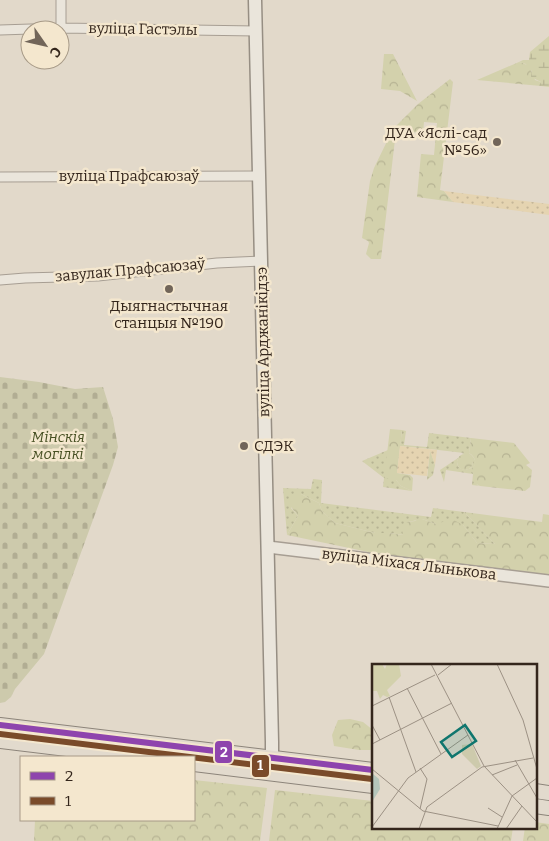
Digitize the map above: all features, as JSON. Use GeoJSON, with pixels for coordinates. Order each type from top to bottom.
{"type":"FeatureCollection","features":[{"type":"Feature","properties":{"kind":"main road","name":"вуліца Арджанікідзэ"},"geometry":{"type":"LineString","coordinates":[[255,0],[272,773]]}},
{"type":"Feature","properties":{"kind":"main road"},"geometry":{"type":"LineString","coordinates":[[0,724],[372,770]]}},
{"type":"Feature","properties":{"kind":"main road"},"geometry":{"type":"LineString","coordinates":[[0,741],[125,756]]}},
{"type":"Feature","properties":{"kind":"main road"},"geometry":{"type":"LineString","coordinates":[[195,764],[372,786]]}},
{"type":"Feature","properties":{"kind":"main road"},"geometry":{"type":"LineString","coordinates":[[536,791],[549,793]]}},
{"type":"Feature","properties":{"kind":"main road"},"geometry":{"type":"LineString","coordinates":[[536,806],[549,808]]}},
{"type":"Feature","properties":{"kind":"street"},"geometry":{"type":"LineString","coordinates":[[61,0],[61,20]]}},
{"type":"Feature","properties":{"kind":"street","name":"вуліца Гастэлы"},"geometry":{"type":"LineString","coordinates":[[70,28],[256,31]]}},
{"type":"Feature","properties":{"kind":"street","name":"вуліца Гастэлы"},"geometry":{"type":"LineString","coordinates":[[0,30],[20,29]]}},
{"type":"Feature","properties":{"kind":"street","name":"вуліца Прафсаюзаў"},"geometry":{"type":"LineString","coordinates":[[0,177],[259,176]]}},
{"type":"Feature","properties":{"kind":"street","name":"завулак Прафсаюзаў"},"geometry":{"type":"LineString","coordinates":[[0,280],[98,276],[217,263],[261,261]]}},
{"type":"Feature","properties":{"kind":"street","name":"вуліца Міхася Лынькова"},"geometry":{"type":"LineString","coordinates":[[268,547],[549,581]]}},
{"type":"Feature","properties":{"kind":"green space"},"geometry":{"type":"Polygon","coordinates":[[[549,36],[549,87],[541,86],[541,82],[531,77],[532,71],[527,69],[526,64],[519,62],[529,60],[530,52],[549,36]]]}},
{"type":"Feature","properties":{"kind":"green space"},"geometry":{"type":"Polygon","coordinates":[[[384,54],[393,54],[417,101],[400,91],[381,89],[384,54]]]}},
{"type":"Feature","properties":{"kind":"green space"},"geometry":{"type":"Polygon","coordinates":[[[519,62],[528,66],[535,80],[541,82],[541,86],[477,80],[519,62]]]}},
{"type":"Feature","properties":{"kind":"green space"},"geometry":{"type":"Polygon","coordinates":[[[450,79],[453,82],[440,190],[444,191],[453,202],[417,197],[421,154],[434,155],[437,123],[424,122],[423,133],[396,131],[381,259],[371,259],[366,254],[369,243],[362,238],[370,181],[374,168],[393,129],[418,104],[450,79]]]}},
{"type":"Feature","properties":{"kind":"green space","name":"Мінскія могілкі"},"geometry":{"type":"Polygon","coordinates":[[[0,377],[75,389],[103,387],[113,419],[118,447],[44,654],[15,689],[11,697],[5,702],[0,703],[0,377]]]}},
{"type":"Feature","properties":{"kind":"green space"},"geometry":{"type":"Polygon","coordinates":[[[390,429],[402,430],[397,473],[410,475],[413,478],[412,491],[401,486],[396,480],[384,478],[390,429]]]}},
{"type":"Feature","properties":{"kind":"green space"},"geometry":{"type":"Polygon","coordinates":[[[402,430],[406,431],[404,445],[427,447],[429,433],[471,438],[469,453],[475,459],[475,463],[471,470],[474,474],[477,485],[480,486],[472,485],[473,474],[446,470],[444,482],[440,470],[458,458],[457,464],[460,468],[466,470],[471,468],[473,463],[470,456],[462,454],[464,453],[400,446],[402,430]]]}},
{"type":"Feature","properties":{"kind":"green space"},"geometry":{"type":"Polygon","coordinates":[[[471,438],[514,443],[530,463],[526,465],[532,470],[530,487],[525,491],[476,484],[474,474],[470,470],[475,463],[469,453],[471,438]]]}},
{"type":"Feature","properties":{"kind":"green space"},"geometry":{"type":"Polygon","coordinates":[[[430,449],[435,465],[433,475],[427,480],[430,449]]]}},
{"type":"Feature","properties":{"kind":"green space"},"geometry":{"type":"Polygon","coordinates":[[[388,450],[396,480],[401,486],[412,491],[383,487],[384,478],[362,461],[388,450]]]}},
{"type":"Feature","properties":{"kind":"green space"},"geometry":{"type":"Polygon","coordinates":[[[462,454],[468,454],[473,459],[471,468],[462,470],[457,465],[457,459],[462,454]]]}},
{"type":"Feature","properties":{"kind":"green space"},"geometry":{"type":"Polygon","coordinates":[[[313,479],[322,480],[321,503],[431,517],[433,508],[464,512],[495,544],[477,543],[463,525],[436,524],[422,519],[408,522],[404,535],[375,533],[335,523],[322,511],[319,503],[301,494],[291,508],[298,516],[287,535],[283,488],[311,489],[313,479]]]}},
{"type":"Feature","properties":{"kind":"green space"},"geometry":{"type":"Polygon","coordinates":[[[296,494],[301,494],[319,503],[322,511],[335,523],[375,533],[403,535],[402,529],[407,522],[422,519],[436,524],[452,519],[463,525],[477,543],[495,544],[464,512],[542,522],[543,514],[549,515],[549,575],[373,553],[287,535],[298,516],[289,502],[289,499],[296,494]]]}},
{"type":"Feature","properties":{"kind":"green space"},"geometry":{"type":"Polygon","coordinates":[[[350,719],[363,722],[372,729],[372,750],[334,746],[332,735],[338,720],[350,719]]]}},
{"type":"Feature","properties":{"kind":"green space"},"geometry":{"type":"Polygon","coordinates":[[[195,780],[267,788],[260,841],[34,841],[35,821],[195,821],[195,780]]]}},
{"type":"Feature","properties":{"kind":"green space"},"geometry":{"type":"Polygon","coordinates":[[[275,790],[372,801],[372,828],[513,828],[511,841],[269,841],[275,790]]]}},
{"type":"Feature","properties":{"kind":"green space"},"geometry":{"type":"Polygon","coordinates":[[[536,822],[549,824],[549,841],[523,841],[525,828],[536,828],[536,822]]]}},
{"type":"Feature","properties":{"kind":"sand"},"geometry":{"type":"Polygon","coordinates":[[[444,191],[549,204],[549,215],[453,202],[444,191]]]}},
{"type":"Feature","properties":{"kind":"sand"},"geometry":{"type":"Polygon","coordinates":[[[400,446],[437,450],[435,465],[430,451],[427,476],[397,473],[400,446]]]}},
{"type":"Feature","properties":{"kind":"transit line","name":"2"},"geometry":{"type":"LineString","coordinates":[[0,725],[372,770]]}},
{"type":"Feature","properties":{"kind":"transit line","name":"1"},"geometry":{"type":"LineString","coordinates":[[0,734],[182,756]]}},
{"type":"Feature","properties":{"kind":"transit line","name":"1"},"geometry":{"type":"LineString","coordinates":[[195,758],[372,779]]}},
{"type":"Feature","properties":{"kind":"place","name":"ДУА «Яслі-сад №56»"},"geometry":{"type":"Point","coordinates":[497,142]}},
{"type":"Feature","properties":{"kind":"place","name":"Дыягнастычная станцыя №190"},"geometry":{"type":"Point","coordinates":[169,289]}},
{"type":"Feature","properties":{"kind":"place","name":"СДЭК"},"geometry":{"type":"Point","coordinates":[244,446]}}]}
